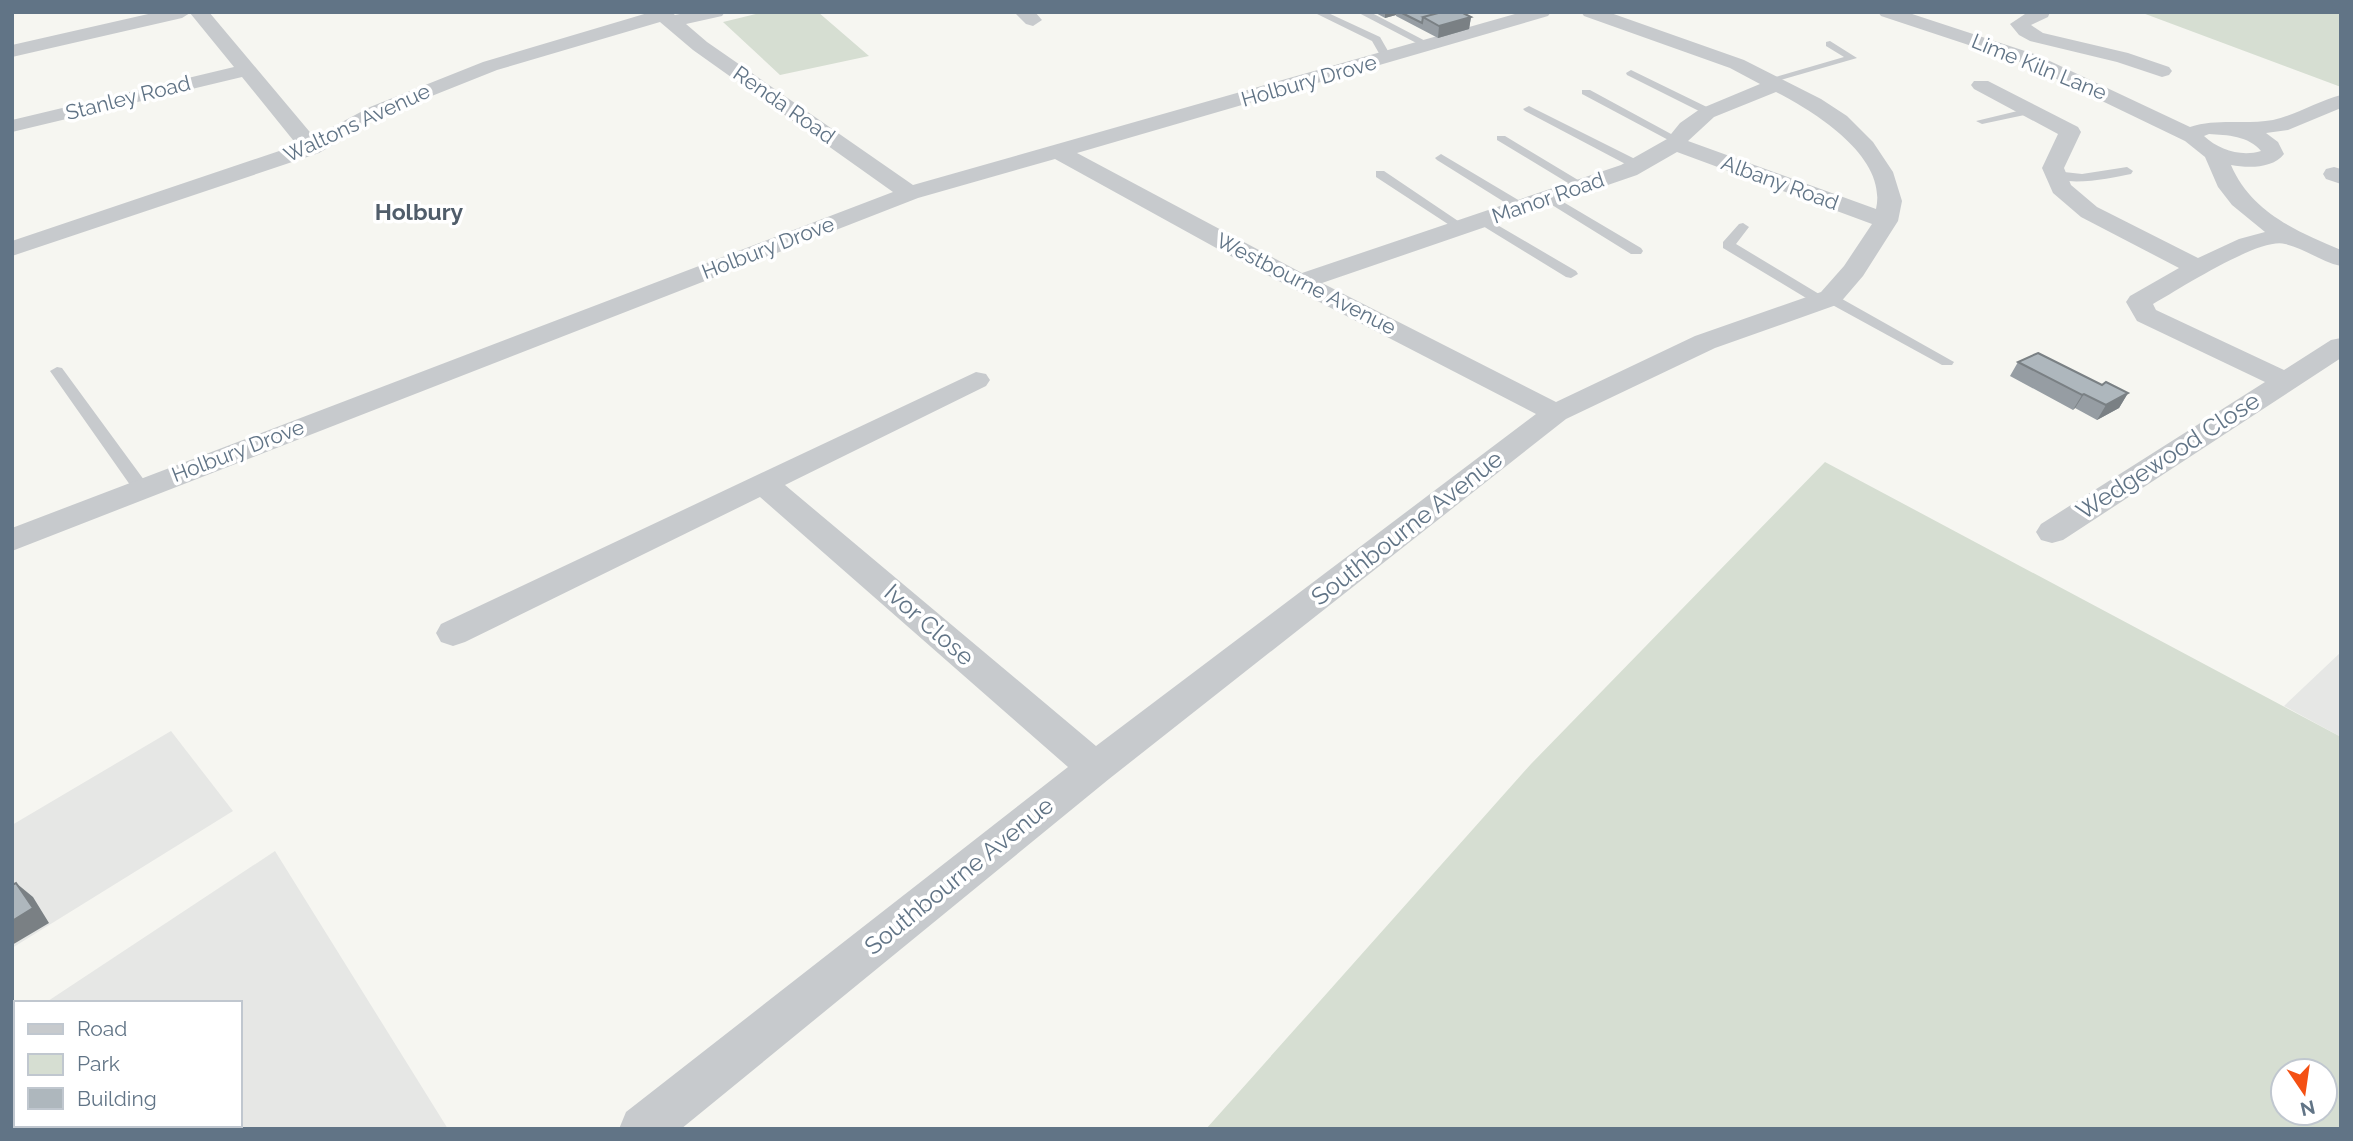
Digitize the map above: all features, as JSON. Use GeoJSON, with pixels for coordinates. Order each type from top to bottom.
{"type":"FeatureCollection","features":[{"type":"Feature","properties":{"kind":"street"},"geometry":{"type":"LineString","coordinates":[[12,51],[182,12]]}},
{"type":"Feature","properties":{"kind":"street"},"geometry":{"type":"LineString","coordinates":[[199,12],[244,70],[311,148]]}},
{"type":"Feature","properties":{"kind":"street","name":"Waltons Avenue"},"geometry":{"type":"LineString","coordinates":[[12,249],[311,148],[377,111],[490,66],[665,16],[716,12]]}},
{"type":"Feature","properties":{"kind":"street","name":"Holbury Drove"},"geometry":{"type":"LineString","coordinates":[[12,540],[911,193],[1430,46],[1495,18],[1542,12]]}},
{"type":"Feature","properties":{"kind":"street"},"geometry":{"type":"LineString","coordinates":[[1590,12],[1737,64],[1814,103],[1839,121],[1866,147],[1882,172],[1890,201],[1886,221]]}},
{"type":"Feature","properties":{"kind":"street","name":"Lime Kiln Lane"},"geometry":{"type":"LineString","coordinates":[[1886,12],[2000,47],[2150,114],[2200,132]]}},
{"type":"Feature","properties":{"kind":"street"},"geometry":{"type":"LineString","coordinates":[[2042,13],[2019,24],[2025,32],[2062,46],[2120,57],[2162,71]]}},
{"type":"Feature","properties":{"kind":"street","name":"Renda Road"},"geometry":{"type":"LineString","coordinates":[[665,16],[699,46],[911,193]]}},
{"type":"Feature","properties":{"kind":"street"},"geometry":{"type":"LineString","coordinates":[[2000,47],[2039,37]]}},
{"type":"Feature","properties":{"kind":"street","name":"Stanley Road"},"geometry":{"type":"LineString","coordinates":[[12,126],[244,70]]}},
{"type":"Feature","properties":{"kind":"street","name":"Manor Road"},"geometry":{"type":"LineString","coordinates":[[1303,282],[1637,165],[1676,142],[1688,128],[1709,112],[1773,82]]}},
{"type":"Feature","properties":{"kind":"street"},"geometry":{"type":"LineString","coordinates":[[1981,85],[2070,132],[2053,168],[2061,188],[2089,212],[2199,268]]}},
{"type":"Feature","properties":{"kind":"street"},"geometry":{"type":"LineString","coordinates":[[2237,131],[2269,145],[2273,154],[2269,157],[2226,161],[2199,144],[2200,132],[2237,131],[2280,125],[2341,101]]}},
{"type":"Feature","properties":{"kind":"street"},"geometry":{"type":"LineString","coordinates":[[2269,145],[2280,125]]}},
{"type":"Feature","properties":{"kind":"street","name":"Albany Road"},"geometry":{"type":"LineString","coordinates":[[1676,142],[1886,221]]}},
{"type":"Feature","properties":{"kind":"street","name":"Westbourne Avenue"},"geometry":{"type":"LineString","coordinates":[[1057,151],[1247,255],[1556,413]]}},
{"type":"Feature","properties":{"kind":"street"},"geometry":{"type":"LineString","coordinates":[[2226,161],[2228,185],[2241,202],[2262,220],[2287,235],[2341,259]]}},
{"type":"Feature","properties":{"kind":"street","name":"Southbourne Avenue"},"geometry":{"type":"LineString","coordinates":[[643,1129],[1095,768],[1556,413],[1705,342],[1826,299],[1854,271],[1886,221]]}},
{"type":"Feature","properties":{"kind":"street","name":"Wedgewood Close"},"geometry":{"type":"LineString","coordinates":[[2284,381],[2146,315],[2139,302],[2199,268],[2266,237],[2287,235]]}},
{"type":"Feature","properties":{"kind":"street","name":"Wedgewood Close"},"geometry":{"type":"LineString","coordinates":[[2052,532],[2341,346]]}},
{"type":"Feature","properties":{"kind":"street"},"geometry":{"type":"LineString","coordinates":[[453,633],[976,380]]}},
{"type":"Feature","properties":{"kind":"street","name":"Ivor Close"},"geometry":{"type":"LineString","coordinates":[[763,483],[1095,768]]}},
{"type":"Feature","properties":{"kind":"lane"},"geometry":{"type":"LineString","coordinates":[[1318,12],[1376,39],[1384,53],[1392,57]]}},
{"type":"Feature","properties":{"kind":"lane"},"geometry":{"type":"LineString","coordinates":[[1362,12],[1430,46]]}},
{"type":"Feature","properties":{"kind":"lane"},"geometry":{"type":"LineString","coordinates":[[1773,82],[1852,58],[1830,44]]}},
{"type":"Feature","properties":{"kind":"lane"},"geometry":{"type":"LineString","coordinates":[[1631,73],[1709,112]]}},
{"type":"Feature","properties":{"kind":"lane"},"geometry":{"type":"LineString","coordinates":[[1586,92],[1676,142]]}},
{"type":"Feature","properties":{"kind":"lane"},"geometry":{"type":"LineString","coordinates":[[1529,109],[1637,165]]}},
{"type":"Feature","properties":{"kind":"lane"},"geometry":{"type":"LineString","coordinates":[[1982,121],[2030,111]]}},
{"type":"Feature","properties":{"kind":"lane"},"geometry":{"type":"LineString","coordinates":[[1501,138],[1582,186]]}},
{"type":"Feature","properties":{"kind":"lane"},"geometry":{"type":"LineString","coordinates":[[1441,158],[1521,207]]}},
{"type":"Feature","properties":{"kind":"lane"},"geometry":{"type":"LineString","coordinates":[[2055,175],[2081,178],[2127,171]]}},
{"type":"Feature","properties":{"kind":"lane"},"geometry":{"type":"LineString","coordinates":[[1380,174],[1571,274]]}},
{"type":"Feature","properties":{"kind":"lane"},"geometry":{"type":"LineString","coordinates":[[1548,198],[1636,251]]}},
{"type":"Feature","properties":{"kind":"lane"},"geometry":{"type":"LineString","coordinates":[[1743,227],[1728,244],[1947,362]]}},
{"type":"Feature","properties":{"kind":"lane"},"geometry":{"type":"LineString","coordinates":[[57,371],[141,488]]}},
{"type":"Feature","properties":{"kind":"shaded area"},"geometry":{"type":"Polygon","coordinates":[[[2341,652],[2341,737],[2284,706],[2341,652]]]}},
{"type":"Feature","properties":{"kind":"shaded area"},"geometry":{"type":"Polygon","coordinates":[[[171,731],[233,811],[12,948],[12,825],[171,731]]]}},
{"type":"Feature","properties":{"kind":"shaded area"},"geometry":{"type":"Polygon","coordinates":[[[275,851],[448,1129],[12,1129],[14,1024],[14,1127],[242,1127],[242,1001],[48,1001],[275,851]]]}},
{"type":"Feature","properties":{"kind":"green space"},"geometry":{"type":"Polygon","coordinates":[[[764,12],[818,12],[869,56],[780,75],[723,22],[764,12]]]}},
{"type":"Feature","properties":{"kind":"green space"},"geometry":{"type":"Polygon","coordinates":[[[2140,12],[2341,12],[2341,87],[2140,12]]]}},
{"type":"Feature","properties":{"kind":"green space"},"geometry":{"type":"Polygon","coordinates":[[[1825,462],[2341,737],[2341,1129],[1206,1129],[1531,764],[1825,462]]]}},
{"type":"Feature","properties":{"kind":"building"},"geometry":{"type":"Polygon","coordinates":[[[1400,12],[1442,12],[1423,17],[1422,23],[1400,12]]]}},
{"type":"Feature","properties":{"kind":"building"},"geometry":{"type":"Polygon","coordinates":[[[1442,12],[1461,12],[1471,17],[1439,26],[1423,17],[1442,12]]]}},
{"type":"Feature","properties":{"kind":"building"},"geometry":{"type":"Polygon","coordinates":[[[2038,353],[2102,385],[2106,382],[2128,393],[2106,405],[2018,362],[2038,353]]]}},
{"type":"Feature","properties":{"kind":"building"},"geometry":{"type":"Polygon","coordinates":[[[16,883],[33,908],[12,921],[12,885],[16,883]]]}},
{"type":"Feature","properties":{"kind":"building"},"geometry":{"type":"Polygon","coordinates":[[[225,1127],[226,1129],[99,1129],[225,1127]]]}},
{"type":"Feature","properties":{"kind":"district","name":"Holbury"},"geometry":{"type":"Point","coordinates":[419,212]}}]}
